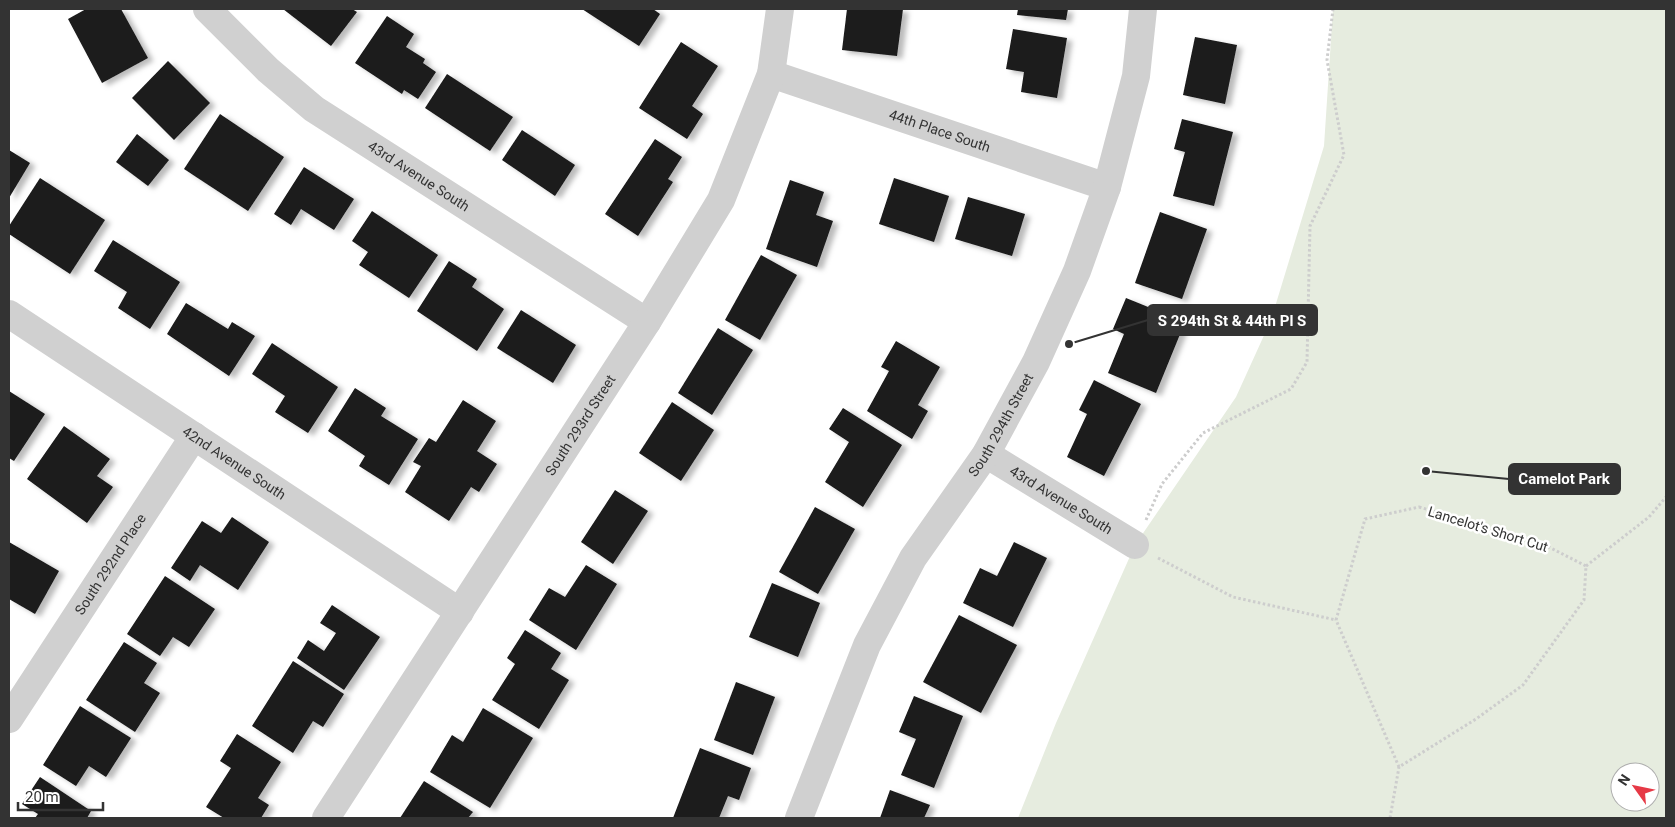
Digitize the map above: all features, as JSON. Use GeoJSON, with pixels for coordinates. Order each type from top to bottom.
{"type":"FeatureCollection","features":[{"type":"Feature","properties":{"kind":"street","name":"43rd Avenue South"},"geometry":{"type":"LineString","coordinates":[[208,9],[268,70],[314,109],[647,322]]}},
{"type":"Feature","properties":{"kind":"street","name":"South 293rd Street"},"geometry":{"type":"LineString","coordinates":[[326,818],[647,322],[721,200],[771,74],[780,9]]}},
{"type":"Feature","properties":{"kind":"street","name":"South 294th Street"},"geometry":{"type":"LineString","coordinates":[[798,818],[867,645],[913,558],[986,454],[1036,362],[1077,271],[1107,187],[1136,76],[1143,9]]}},
{"type":"Feature","properties":{"kind":"street","name":"44th Place South"},"geometry":{"type":"LineString","coordinates":[[771,74],[1107,187]]}},
{"type":"Feature","properties":{"kind":"street","name":"42nd Avenue South"},"geometry":{"type":"LineString","coordinates":[[9,314],[460,612]]}},
{"type":"Feature","properties":{"kind":"street","name":"South 292nd Place"},"geometry":{"type":"LineString","coordinates":[[9,719],[17,688],[194,436]]}},
{"type":"Feature","properties":{"kind":"street","name":"43rd Avenue South"},"geometry":{"type":"LineString","coordinates":[[986,454],[1135,545]]}},
{"type":"Feature","properties":{"kind":"path"},"geometry":{"type":"LineString","coordinates":[[1333,9],[1326,60],[1344,155],[1310,226],[1307,362],[1291,389],[1203,434],[1162,484],[1135,545],[1233,597],[1336,620],[1399,767],[1390,818]]}},
{"type":"Feature","properties":{"kind":"path"},"geometry":{"type":"LineString","coordinates":[[1399,767],[1476,719],[1522,685],[1584,600],[1586,566],[1649,517],[1666,497]]}},
{"type":"Feature","properties":{"kind":"path","name":"Lancelot's Short Cut"},"geometry":{"type":"LineString","coordinates":[[1336,620],[1365,519],[1419,507],[1541,543],[1586,566]]}},
{"type":"Feature","properties":{"kind":"shaded area"},"geometry":{"type":"Polygon","coordinates":[[[1333,9],[1666,9],[1665,818],[1018,818],[1056,723],[1135,545],[1236,397],[1271,320],[1324,146],[1333,9]]]}},
{"type":"Feature","properties":{"kind":"building"},"geometry":{"type":"Polygon","coordinates":[[[86,9],[121,9],[148,58],[102,83],[68,19],[86,9]]]}},
{"type":"Feature","properties":{"kind":"building"},"geometry":{"type":"Polygon","coordinates":[[[283,9],[352,9],[357,12],[331,46],[283,9]]]}},
{"type":"Feature","properties":{"kind":"building"},"geometry":{"type":"Polygon","coordinates":[[[582,9],[653,9],[660,14],[639,46],[582,9]]]}},
{"type":"Feature","properties":{"kind":"building"},"geometry":{"type":"Polygon","coordinates":[[[847,9],[903,9],[897,56],[842,50],[847,9]]]}},
{"type":"Feature","properties":{"kind":"building"},"geometry":{"type":"Polygon","coordinates":[[[1018,9],[1068,9],[1066,20],[1017,15],[1018,9]]]}},
{"type":"Feature","properties":{"kind":"building"},"geometry":{"type":"Polygon","coordinates":[[[387,16],[414,34],[406,47],[425,59],[423,63],[436,72],[418,99],[404,90],[402,94],[355,63],[387,16]]]}},
{"type":"Feature","properties":{"kind":"building"},"geometry":{"type":"Polygon","coordinates":[[[1013,29],[1067,38],[1057,98],[1021,92],[1024,72],[1006,69],[1013,29]]]}},
{"type":"Feature","properties":{"kind":"building"},"geometry":{"type":"Polygon","coordinates":[[[1195,37],[1237,45],[1225,104],[1183,95],[1195,37]]]}},
{"type":"Feature","properties":{"kind":"building"},"geometry":{"type":"Polygon","coordinates":[[[681,42],[718,66],[692,106],[703,114],[687,139],[639,108],[681,42]]]}},
{"type":"Feature","properties":{"kind":"building"},"geometry":{"type":"Polygon","coordinates":[[[168,61],[210,103],[174,140],[132,98],[168,61]]]}},
{"type":"Feature","properties":{"kind":"building"},"geometry":{"type":"Polygon","coordinates":[[[447,74],[513,117],[490,151],[425,108],[447,74]]]}},
{"type":"Feature","properties":{"kind":"building"},"geometry":{"type":"Polygon","coordinates":[[[220,114],[284,157],[248,211],[184,169],[220,114]]]}},
{"type":"Feature","properties":{"kind":"building"},"geometry":{"type":"Polygon","coordinates":[[[1182,119],[1233,132],[1214,206],[1173,196],[1185,152],[1174,149],[1182,119]]]}},
{"type":"Feature","properties":{"kind":"building"},"geometry":{"type":"Polygon","coordinates":[[[522,130],[575,165],[555,196],[502,160],[522,130]]]}},
{"type":"Feature","properties":{"kind":"building"},"geometry":{"type":"Polygon","coordinates":[[[137,134],[169,160],[148,186],[116,162],[137,134]]]}},
{"type":"Feature","properties":{"kind":"building"},"geometry":{"type":"Polygon","coordinates":[[[655,139],[682,157],[668,179],[673,182],[638,236],[605,214],[655,139]]]}},
{"type":"Feature","properties":{"kind":"building"},"geometry":{"type":"Polygon","coordinates":[[[9,150],[30,163],[9,198],[9,150]]]}},
{"type":"Feature","properties":{"kind":"building"},"geometry":{"type":"Polygon","coordinates":[[[304,167],[354,199],[334,230],[301,209],[291,225],[274,214],[304,167]]]}},
{"type":"Feature","properties":{"kind":"building"},"geometry":{"type":"Polygon","coordinates":[[[40,178],[105,220],[70,274],[9,234],[9,226],[40,178]]]}},
{"type":"Feature","properties":{"kind":"building"},"geometry":{"type":"Polygon","coordinates":[[[894,178],[949,196],[934,242],[879,224],[894,178]]]}},
{"type":"Feature","properties":{"kind":"building"},"geometry":{"type":"Polygon","coordinates":[[[790,180],[824,192],[816,215],[833,221],[817,267],[766,249],[790,180]]]}},
{"type":"Feature","properties":{"kind":"building"},"geometry":{"type":"Polygon","coordinates":[[[968,197],[1025,214],[1012,256],[955,239],[968,197]]]}},
{"type":"Feature","properties":{"kind":"building"},"geometry":{"type":"Polygon","coordinates":[[[372,211],[438,255],[409,298],[359,265],[368,252],[352,241],[372,211]]]}},
{"type":"Feature","properties":{"kind":"building"},"geometry":{"type":"Polygon","coordinates":[[[1160,212],[1207,229],[1182,299],[1135,283],[1160,212]]]}},
{"type":"Feature","properties":{"kind":"building"},"geometry":{"type":"Polygon","coordinates":[[[113,240],[180,282],[150,329],[118,308],[127,292],[94,271],[113,240]]]}},
{"type":"Feature","properties":{"kind":"building"},"geometry":{"type":"Polygon","coordinates":[[[761,255],[797,275],[760,340],[725,320],[761,255]]]}},
{"type":"Feature","properties":{"kind":"building"},"geometry":{"type":"Polygon","coordinates":[[[449,261],[477,279],[472,287],[504,309],[477,351],[417,311],[449,261]]]}},
{"type":"Feature","properties":{"kind":"building"},"geometry":{"type":"Polygon","coordinates":[[[1126,298],[1185,322],[1156,393],[1108,373],[1124,334],[1113,329],[1126,298]]]}},
{"type":"Feature","properties":{"kind":"building"},"geometry":{"type":"Polygon","coordinates":[[[186,303],[228,329],[232,322],[255,336],[229,376],[167,334],[186,303]]]}},
{"type":"Feature","properties":{"kind":"building"},"geometry":{"type":"Polygon","coordinates":[[[521,310],[576,345],[553,383],[497,348],[521,310]]]}},
{"type":"Feature","properties":{"kind":"building"},"geometry":{"type":"Polygon","coordinates":[[[718,328],[753,350],[712,415],[678,393],[718,328]]]}},
{"type":"Feature","properties":{"kind":"building"},"geometry":{"type":"Polygon","coordinates":[[[896,341],[940,367],[918,405],[928,411],[912,439],[867,411],[889,371],[881,367],[896,341]]]}},
{"type":"Feature","properties":{"kind":"building"},"geometry":{"type":"Polygon","coordinates":[[[272,343],[338,387],[308,433],[275,412],[285,396],[252,374],[272,343]]]}},
{"type":"Feature","properties":{"kind":"building"},"geometry":{"type":"Polygon","coordinates":[[[1094,380],[1141,404],[1104,476],[1067,457],[1087,414],[1079,410],[1094,380]]]}},
{"type":"Feature","properties":{"kind":"building"},"geometry":{"type":"Polygon","coordinates":[[[355,388],[386,408],[381,416],[418,439],[389,485],[359,466],[365,456],[328,431],[355,388]]]}},
{"type":"Feature","properties":{"kind":"building"},"geometry":{"type":"Polygon","coordinates":[[[9,391],[45,414],[14,461],[9,458],[9,391]]]}},
{"type":"Feature","properties":{"kind":"building"},"geometry":{"type":"Polygon","coordinates":[[[463,400],[496,421],[477,451],[497,464],[479,492],[471,487],[449,521],[405,492],[421,466],[413,462],[429,438],[436,442],[463,400]]]}},
{"type":"Feature","properties":{"kind":"building"},"geometry":{"type":"Polygon","coordinates":[[[672,402],[714,430],[681,481],[639,453],[672,402]]]}},
{"type":"Feature","properties":{"kind":"building"},"geometry":{"type":"Polygon","coordinates":[[[843,408],[902,445],[863,507],[825,482],[849,442],[829,429],[843,408]]]}},
{"type":"Feature","properties":{"kind":"building"},"geometry":{"type":"Polygon","coordinates":[[[64,426],[110,459],[97,476],[113,487],[87,523],[27,479],[64,426]]]}},
{"type":"Feature","properties":{"kind":"building"},"geometry":{"type":"Polygon","coordinates":[[[615,490],[648,511],[613,564],[581,542],[615,490]]]}},
{"type":"Feature","properties":{"kind":"building"},"geometry":{"type":"Polygon","coordinates":[[[815,507],[855,529],[818,594],[779,572],[815,507]]]}},
{"type":"Feature","properties":{"kind":"building"},"geometry":{"type":"Polygon","coordinates":[[[232,517],[269,542],[238,590],[200,565],[190,581],[171,568],[202,521],[221,533],[232,517]]]}},
{"type":"Feature","properties":{"kind":"building"},"geometry":{"type":"Polygon","coordinates":[[[9,542],[59,571],[35,614],[9,599],[9,542]]]}},
{"type":"Feature","properties":{"kind":"building"},"geometry":{"type":"Polygon","coordinates":[[[1014,542],[1047,558],[1013,627],[963,603],[980,568],[997,576],[1014,542]]]}},
{"type":"Feature","properties":{"kind":"building"},"geometry":{"type":"Polygon","coordinates":[[[586,565],[617,584],[576,650],[529,620],[549,588],[565,597],[586,565]]]}},
{"type":"Feature","properties":{"kind":"building"},"geometry":{"type":"Polygon","coordinates":[[[165,576],[215,609],[189,647],[173,637],[160,656],[127,634],[165,576]]]}},
{"type":"Feature","properties":{"kind":"building"},"geometry":{"type":"Polygon","coordinates":[[[772,583],[820,603],[798,657],[749,637],[772,583]]]}},
{"type":"Feature","properties":{"kind":"building"},"geometry":{"type":"Polygon","coordinates":[[[332,605],[380,637],[344,690],[297,658],[308,640],[324,651],[336,633],[320,623],[332,605]]]}},
{"type":"Feature","properties":{"kind":"building"},"geometry":{"type":"Polygon","coordinates":[[[959,615],[1017,645],[981,713],[923,682],[959,615]]]}},
{"type":"Feature","properties":{"kind":"building"},"geometry":{"type":"Polygon","coordinates":[[[525,630],[561,653],[551,669],[569,680],[539,729],[492,700],[515,664],[507,658],[525,630]]]}},
{"type":"Feature","properties":{"kind":"building"},"geometry":{"type":"Polygon","coordinates":[[[124,642],[157,663],[144,683],[160,693],[135,732],[86,700],[124,642]]]}},
{"type":"Feature","properties":{"kind":"building"},"geometry":{"type":"Polygon","coordinates":[[[293,661],[344,694],[323,727],[313,721],[293,753],[252,726],[293,661]]]}},
{"type":"Feature","properties":{"kind":"building"},"geometry":{"type":"Polygon","coordinates":[[[736,682],[775,697],[753,755],[714,740],[736,682]]]}},
{"type":"Feature","properties":{"kind":"building"},"geometry":{"type":"Polygon","coordinates":[[[914,696],[963,716],[934,788],[901,775],[916,739],[899,732],[914,696]]]}},
{"type":"Feature","properties":{"kind":"building"},"geometry":{"type":"Polygon","coordinates":[[[80,706],[131,738],[106,777],[89,766],[76,786],[43,765],[80,706]]]}},
{"type":"Feature","properties":{"kind":"building"},"geometry":{"type":"Polygon","coordinates":[[[483,708],[533,738],[490,808],[430,772],[452,735],[463,742],[483,708]]]}},
{"type":"Feature","properties":{"kind":"building"},"geometry":{"type":"Polygon","coordinates":[[[237,734],[281,762],[258,798],[269,805],[261,818],[224,818],[206,807],[231,768],[220,761],[237,734]]]}},
{"type":"Feature","properties":{"kind":"building"},"geometry":{"type":"Polygon","coordinates":[[[700,748],[751,768],[739,800],[728,796],[719,818],[673,818],[700,748]]]}},
{"type":"Feature","properties":{"kind":"building"},"geometry":{"type":"Polygon","coordinates":[[[40,777],[91,811],[87,818],[35,818],[38,814],[22,804],[40,777]]]}},
{"type":"Feature","properties":{"kind":"building"},"geometry":{"type":"Polygon","coordinates":[[[424,781],[473,812],[468,818],[400,818],[424,781]]]}},
{"type":"Feature","properties":{"kind":"building"},"geometry":{"type":"Polygon","coordinates":[[[890,790],[930,805],[924,818],[880,818],[890,790]]]}},
{"type":"Feature","properties":{"kind":"place","name":"S 294th St & 44th Pl S"},"geometry":{"type":"Point","coordinates":[1069,344]}},
{"type":"Feature","properties":{"kind":"place","name":"Camelot Park"},"geometry":{"type":"Point","coordinates":[1426,471]}}]}
